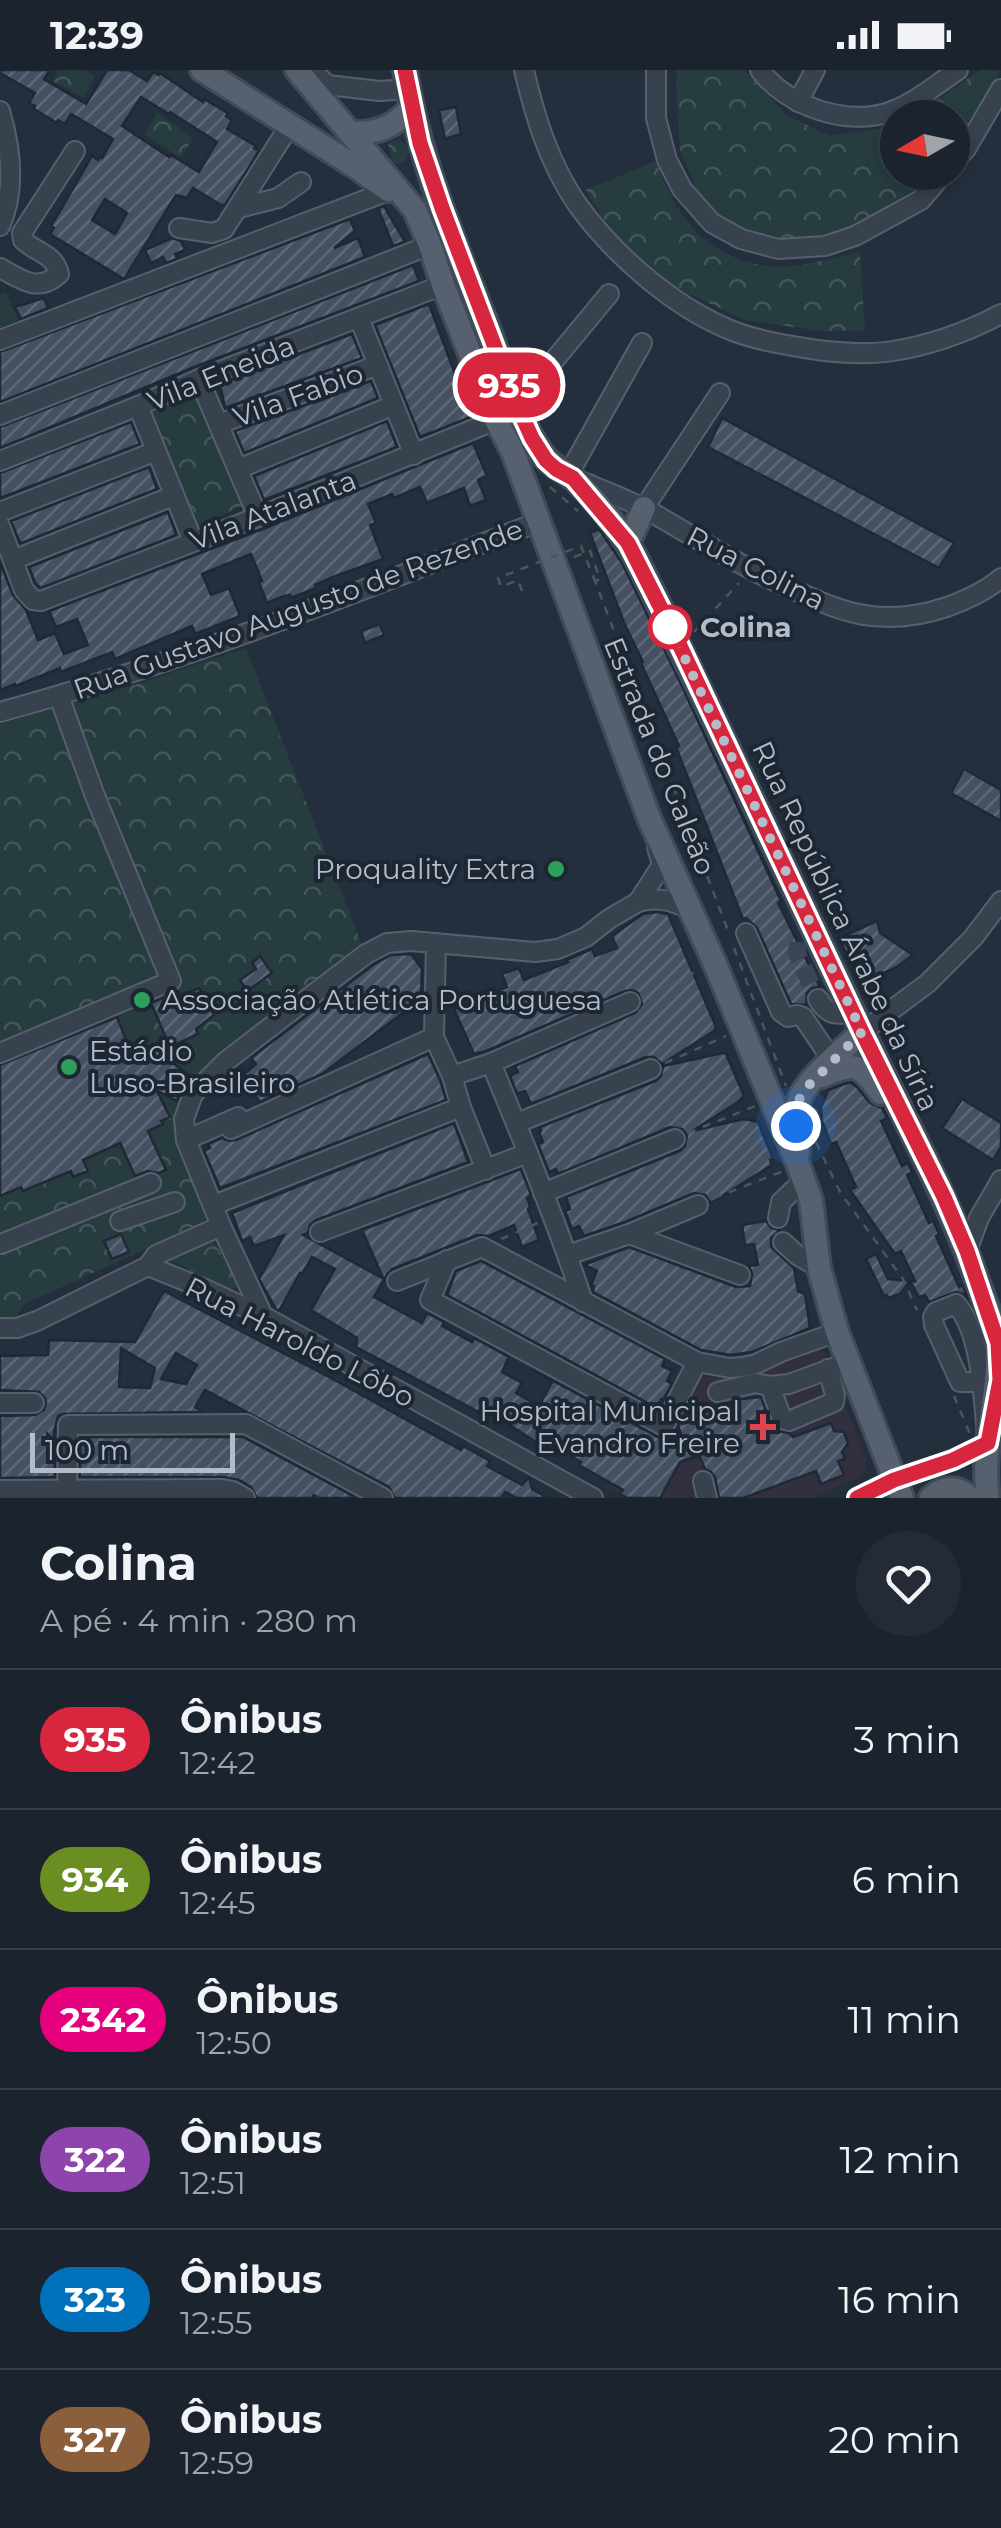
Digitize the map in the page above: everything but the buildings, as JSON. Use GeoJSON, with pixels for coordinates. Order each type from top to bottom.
{"type":"FeatureCollection","features":[{"type":"Feature","properties":{"kind":"main road"},"geometry":{"type":"LineString","coordinates":[[202,70],[356,167],[414,210]]}},
{"type":"Feature","properties":{"kind":"main road","name":"Estrada do Galeão"},"geometry":{"type":"LineString","coordinates":[[297,70],[414,210],[430,244],[496,420],[513,452],[649,818],[715,964],[801,1172],[837,1332],[838,1366],[898,1489]]}},
{"type":"Feature","properties":{"kind":"main road"},"geometry":{"type":"LineString","coordinates":[[350,133],[385,129],[404,116],[409,89]]}},
{"type":"Feature","properties":{"kind":"main road"},"geometry":{"type":"LineString","coordinates":[[409,89],[420,143],[442,208],[517,405],[546,460],[566,474]]}},
{"type":"Feature","properties":{"kind":"main road","name":"Rua República Árabe da Síria"},"geometry":{"type":"LineString","coordinates":[[566,474],[628,543],[681,648],[804,933],[858,1023],[944,1197],[998,1343],[982,1446]]}},
{"type":"Feature","properties":{"kind":"main road"},"geometry":{"type":"LineString","coordinates":[[628,543],[644,508]]}},
{"type":"Feature","properties":{"kind":"main road"},"geometry":{"type":"LineString","coordinates":[[801,1172],[796,1126],[798,1102],[858,1023]]}},
{"type":"Feature","properties":{"kind":"main road"},"geometry":{"type":"LineString","coordinates":[[824,1069],[847,1066],[864,1070],[913,1136]]}},
{"type":"Feature","properties":{"kind":"main road"},"geometry":{"type":"LineString","coordinates":[[982,1446],[988,1498]]}},
{"type":"Feature","properties":{"kind":"main road"},"geometry":{"type":"LineString","coordinates":[[931,1498],[952,1488],[970,1498]]}},
{"type":"Feature","properties":{"kind":"street"},"geometry":{"type":"LineString","coordinates":[[310,70],[328,85],[362,90],[409,89]]}},
{"type":"Feature","properties":{"kind":"street"},"geometry":{"type":"LineString","coordinates":[[360,70],[362,90]]}},
{"type":"Feature","properties":{"kind":"street"},"geometry":{"type":"LineString","coordinates":[[524,70],[535,117],[553,162],[599,232],[638,272],[728,329],[781,344],[843,353],[890,352],[932,343],[1001,314]]}},
{"type":"Feature","properties":{"kind":"street"},"geometry":{"type":"LineString","coordinates":[[656,70],[656,118],[664,156],[682,190],[712,224],[741,239],[778,249],[825,246],[855,236],[921,200],[930,190]]}},
{"type":"Feature","properties":{"kind":"street"},"geometry":{"type":"LineString","coordinates":[[760,70],[770,84],[798,102],[857,116],[888,113],[958,70]]}},
{"type":"Feature","properties":{"kind":"street"},"geometry":{"type":"LineString","coordinates":[[798,102],[815,70]]}},
{"type":"Feature","properties":{"kind":"street"},"geometry":{"type":"LineString","coordinates":[[970,142],[1001,88]]}},
{"type":"Feature","properties":{"kind":"street"},"geometry":{"type":"LineString","coordinates":[[0,111],[9,140],[10,179],[0,226]]}},
{"type":"Feature","properties":{"kind":"street"},"geometry":{"type":"LineString","coordinates":[[179,228],[212,233],[224,228],[290,125]]}},
{"type":"Feature","properties":{"kind":"street"},"geometry":{"type":"LineString","coordinates":[[0,268],[32,285],[50,282],[59,274],[57,264],[22,240],[22,233],[74,151]]}},
{"type":"Feature","properties":{"kind":"street"},"geometry":{"type":"LineString","coordinates":[[239,208],[278,198],[301,182]]}},
{"type":"Feature","properties":{"kind":"street"},"geometry":{"type":"LineString","coordinates":[[0,340],[388,191]]}},
{"type":"Feature","properties":{"kind":"street"},"geometry":{"type":"LineString","coordinates":[[0,415],[430,244]]}},
{"type":"Feature","properties":{"kind":"street","name":"Vila Eneida"},"geometry":{"type":"LineString","coordinates":[[0,461],[443,285]]}},
{"type":"Feature","properties":{"kind":"street"},"geometry":{"type":"LineString","coordinates":[[517,405],[609,294]]}},
{"type":"Feature","properties":{"kind":"street"},"geometry":{"type":"LineString","coordinates":[[360,318],[414,455]]}},
{"type":"Feature","properties":{"kind":"street"},"geometry":{"type":"LineString","coordinates":[[566,474],[642,343]]}},
{"type":"Feature","properties":{"kind":"street","name":"Vila Fabio"},"geometry":{"type":"LineString","coordinates":[[219,424],[378,365]]}},
{"type":"Feature","properties":{"kind":"street"},"geometry":{"type":"LineString","coordinates":[[199,379],[258,518]]}},
{"type":"Feature","properties":{"kind":"street"},"geometry":{"type":"LineString","coordinates":[[644,508],[720,393]]}},
{"type":"Feature","properties":{"kind":"street"},"geometry":{"type":"LineString","coordinates":[[238,469],[394,405]]}},
{"type":"Feature","properties":{"kind":"street"},"geometry":{"type":"LineString","coordinates":[[138,406],[192,541]]}},
{"type":"Feature","properties":{"kind":"street","name":"Vila Atalanta"},"geometry":{"type":"LineString","coordinates":[[13,560],[28,596],[40,601],[258,518],[496,420]]}},
{"type":"Feature","properties":{"kind":"street"},"geometry":{"type":"LineString","coordinates":[[0,512],[154,452]]}},
{"type":"Feature","properties":{"kind":"street","name":"Rua Colina"},"geometry":{"type":"LineString","coordinates":[[566,474],[644,508],[750,570],[777,576],[822,604],[860,615],[902,617],[929,612],[991,587],[1001,578]]}},
{"type":"Feature","properties":{"kind":"street"},"geometry":{"type":"LineString","coordinates":[[0,526],[13,560],[173,496]]}},
{"type":"Feature","properties":{"kind":"street","name":"Rua Gustavo Augusto de Rezende"},"geometry":{"type":"LineString","coordinates":[[0,712],[153,668],[538,522]]}},
{"type":"Feature","properties":{"kind":"street"},"geometry":{"type":"LineString","coordinates":[[0,1054],[170,981],[59,696]]}},
{"type":"Feature","properties":{"kind":"street"},"geometry":{"type":"LineString","coordinates":[[638,902],[662,866],[649,818]]}},
{"type":"Feature","properties":{"kind":"street"},"geometry":{"type":"LineString","coordinates":[[263,1316],[186,1140],[184,1119],[193,1094],[238,1052],[366,954],[387,943],[412,941],[435,950],[535,952],[558,949],[586,937],[638,902],[660,899],[689,909]]}},
{"type":"Feature","properties":{"kind":"street"},"geometry":{"type":"LineString","coordinates":[[818,999],[824,1010],[858,1023],[928,984],[973,938],[1001,901]]}},
{"type":"Feature","properties":{"kind":"street"},"geometry":{"type":"LineString","coordinates":[[746,934],[780,1012],[788,1017],[803,1017],[824,1069]]}},
{"type":"Feature","properties":{"kind":"street"},"geometry":{"type":"LineString","coordinates":[[435,950],[434,1036],[486,1170]]}},
{"type":"Feature","properties":{"kind":"street"},"geometry":{"type":"LineString","coordinates":[[452,1076],[630,1002]]}},
{"type":"Feature","properties":{"kind":"street"},"geometry":{"type":"LineString","coordinates":[[231,1129],[434,1036]]}},
{"type":"Feature","properties":{"kind":"street"},"geometry":{"type":"LineString","coordinates":[[491,1063],[568,1254],[583,1302]]}},
{"type":"Feature","properties":{"kind":"street"},"geometry":{"type":"LineString","coordinates":[[517,1123],[651,1069]]}},
{"type":"Feature","properties":{"kind":"street"},"geometry":{"type":"LineString","coordinates":[[214,1205],[460,1108]]}},
{"type":"Feature","properties":{"kind":"street"},"geometry":{"type":"LineString","coordinates":[[186,1140],[256,1109]]}},
{"type":"Feature","properties":{"kind":"street"},"geometry":{"type":"LineString","coordinates":[[543,1193],[675,1139]]}},
{"type":"Feature","properties":{"kind":"street"},"geometry":{"type":"LineString","coordinates":[[320,1232],[528,1153]]}},
{"type":"Feature","properties":{"kind":"street"},"geometry":{"type":"LineString","coordinates":[[778,1218],[781,1202],[801,1172]]}},
{"type":"Feature","properties":{"kind":"street"},"geometry":{"type":"LineString","coordinates":[[967,1251],[979,1218],[1001,1180]]}},
{"type":"Feature","properties":{"kind":"street"},"geometry":{"type":"LineString","coordinates":[[1,1244],[151,1183]]}},
{"type":"Feature","properties":{"kind":"street"},"geometry":{"type":"LineString","coordinates":[[120,1221],[175,1202]]}},
{"type":"Feature","properties":{"kind":"street"},"geometry":{"type":"LineString","coordinates":[[568,1254],[629,1234],[698,1204]]}},
{"type":"Feature","properties":{"kind":"street"},"geometry":{"type":"LineString","coordinates":[[0,1328],[17,1328],[36,1321],[148,1266],[156,1255],[221,1226]]}},
{"type":"Feature","properties":{"kind":"street"},"geometry":{"type":"LineString","coordinates":[[629,1234],[740,1275]]}},
{"type":"Feature","properties":{"kind":"street"},"geometry":{"type":"LineString","coordinates":[[782,1242],[820,1268]]}},
{"type":"Feature","properties":{"kind":"street"},"geometry":{"type":"LineString","coordinates":[[397,1281],[482,1247],[697,1362],[730,1368],[756,1364],[837,1332]]}},
{"type":"Feature","properties":{"kind":"street"},"geometry":{"type":"LineString","coordinates":[[447,1260],[430,1300],[664,1426],[697,1362]]}},
{"type":"Feature","properties":{"kind":"street","name":"Rua Haroldo Lôbo"},"geometry":{"type":"LineString","coordinates":[[148,1266],[263,1316],[593,1498]]}},
{"type":"Feature","properties":{"kind":"street"},"geometry":{"type":"LineString","coordinates":[[718,1392],[755,1383],[789,1384],[838,1366],[834,1402],[788,1421],[782,1419],[770,1386]]}},
{"type":"Feature","properties":{"kind":"street"},"geometry":{"type":"LineString","coordinates":[[0,1403],[34,1403]]}},
{"type":"Feature","properties":{"kind":"street"},"geometry":{"type":"LineString","coordinates":[[67,1494],[68,1425],[246,1424],[382,1498]]}},
{"type":"Feature","properties":{"kind":"street"},"geometry":{"type":"LineString","coordinates":[[857,1498],[898,1489],[982,1446]]}},
{"type":"Feature","properties":{"kind":"street"},"geometry":{"type":"LineString","coordinates":[[0,1490],[67,1494],[223,1489],[246,1498]]}},
{"type":"Feature","properties":{"kind":"path"},"geometry":{"type":"LineString","coordinates":[[522,591],[518,580],[501,587],[498,578],[582,546],[786,1086],[798,1102],[816,1110],[815,1140],[840,1192],[904,1279],[918,1313]]}},
{"type":"Feature","properties":{"kind":"path"},"geometry":{"type":"LineString","coordinates":[[568,560],[590,551],[600,579],[595,581]]}},
{"type":"Feature","properties":{"kind":"path"},"geometry":{"type":"LineString","coordinates":[[681,648],[750,570]]}},
{"type":"Feature","properties":{"kind":"path"},"geometry":{"type":"LineString","coordinates":[[630,1002],[715,964]]}},
{"type":"Feature","properties":{"kind":"path"},"geometry":{"type":"LineString","coordinates":[[651,1069],[741,1029]]}},
{"type":"Feature","properties":{"kind":"path"},"geometry":{"type":"LineString","coordinates":[[675,1139],[770,1100]]}},
{"type":"Feature","properties":{"kind":"path"},"geometry":{"type":"LineString","coordinates":[[698,1204],[801,1172]]}},
{"type":"Feature","properties":{"kind":"path"},"geometry":{"type":"LineString","coordinates":[[482,1247],[550,1217]]}},
{"type":"Feature","properties":{"kind":"path"},"geometry":{"type":"LineString","coordinates":[[955,1398],[982,1446]]}},
{"type":"Feature","properties":{"kind":"shaded area","name":"Hospital Municipal Evandro Freire"},"geometry":{"type":"Polygon","coordinates":[[[818,1349],[824,1353],[866,1459],[866,1468],[859,1477],[810,1498],[628,1498],[607,1487],[643,1420],[669,1434],[700,1376],[745,1376],[818,1349]]]}},
{"type":"Feature","properties":{"kind":"green space"},"geometry":{"type":"Polygon","coordinates":[[[58,70],[85,70],[95,76],[84,98],[53,81],[58,70]]]}},
{"type":"Feature","properties":{"kind":"green space"},"geometry":{"type":"Polygon","coordinates":[[[677,70],[744,70],[786,115],[830,136],[880,129],[880,190],[920,190],[866,223],[811,239],[763,240],[731,229],[703,205],[680,149],[677,70]]]}},
{"type":"Feature","properties":{"kind":"green space"},"geometry":{"type":"Polygon","coordinates":[[[980,70],[999,70],[994,86],[970,125],[970,100],[937,100],[980,70]]]}},
{"type":"Feature","properties":{"kind":"green space"},"geometry":{"type":"Polygon","coordinates":[[[157,113],[193,138],[181,158],[145,135],[157,113]]]}},
{"type":"Feature","properties":{"kind":"green space"},"geometry":{"type":"Polygon","coordinates":[[[399,139],[409,153],[405,162],[396,164],[392,162],[388,143],[399,139]]]}},
{"type":"Feature","properties":{"kind":"green space"},"geometry":{"type":"Polygon","coordinates":[[[656,161],[683,216],[710,244],[727,254],[779,267],[860,252],[865,331],[820,331],[745,320],[679,289],[620,246],[586,190],[656,161]]]}},
{"type":"Feature","properties":{"kind":"green space"},"geometry":{"type":"Polygon","coordinates":[[[6,292],[18,320],[0,328],[0,294],[6,292]]]}},
{"type":"Feature","properties":{"kind":"green space"},"geometry":{"type":"Polygon","coordinates":[[[195,391],[245,504],[197,527],[147,414],[195,391]]]}},
{"type":"Feature","properties":{"kind":"green space"},"geometry":{"type":"Polygon","coordinates":[[[167,503],[182,539],[92,555],[35,594],[24,566],[36,556],[167,503]]]}},
{"type":"Feature","properties":{"kind":"green space","name":"Associação Atlética Portuguesa"},"geometry":{"type":"Polygon","coordinates":[[[246,648],[363,948],[183,1099],[207,1210],[204,1223],[24,1304],[15,1318],[0,1319],[0,724],[246,648]]]}},
{"type":"Feature","properties":{"kind":"green space"},"geometry":{"type":"Polygon","coordinates":[[[213,1240],[239,1285],[229,1291],[171,1260],[200,1242],[213,1240]]]}},
{"type":"Feature","properties":{"kind":"tunnel"},"geometry":{"type":"LineString","coordinates":[[798,942],[797,954],[818,999]]}},
{"type":"Feature","properties":{"kind":"bus line","name":"935"},"geometry":{"type":"LineString","coordinates":[[405,70],[420,143],[442,208],[532,438],[546,460],[573,478],[628,543],[944,1197],[989,1314],[998,1343],[1000,1380],[988,1443],[857,1498]]}},
{"type":"Feature","properties":{"kind":"place","name":"Colina"},"geometry":{"type":"Point","coordinates":[670,627]}},
{"type":"Feature","properties":{"kind":"place","name":"Proquality Extra"},"geometry":{"type":"Point","coordinates":[556,869]}},
{"type":"Feature","properties":{"kind":"place","name":"Associação Atlética Portuguesa"},"geometry":{"type":"Point","coordinates":[142,1000]}},
{"type":"Feature","properties":{"kind":"place","name":"Estádio Luso-Brasileiro"},"geometry":{"type":"Point","coordinates":[69,1067]}},
{"type":"Feature","properties":{"kind":"place","name":"Hospital Municipal Evandro Freire"},"geometry":{"type":"Point","coordinates":[763,1427]}},
{"type":"Feature","properties":{"kind":"route"},"geometry":{"type":"LineString","coordinates":[[670,627],[862,1032],[804,1090],[798,1102],[796,1126]]}}]}
